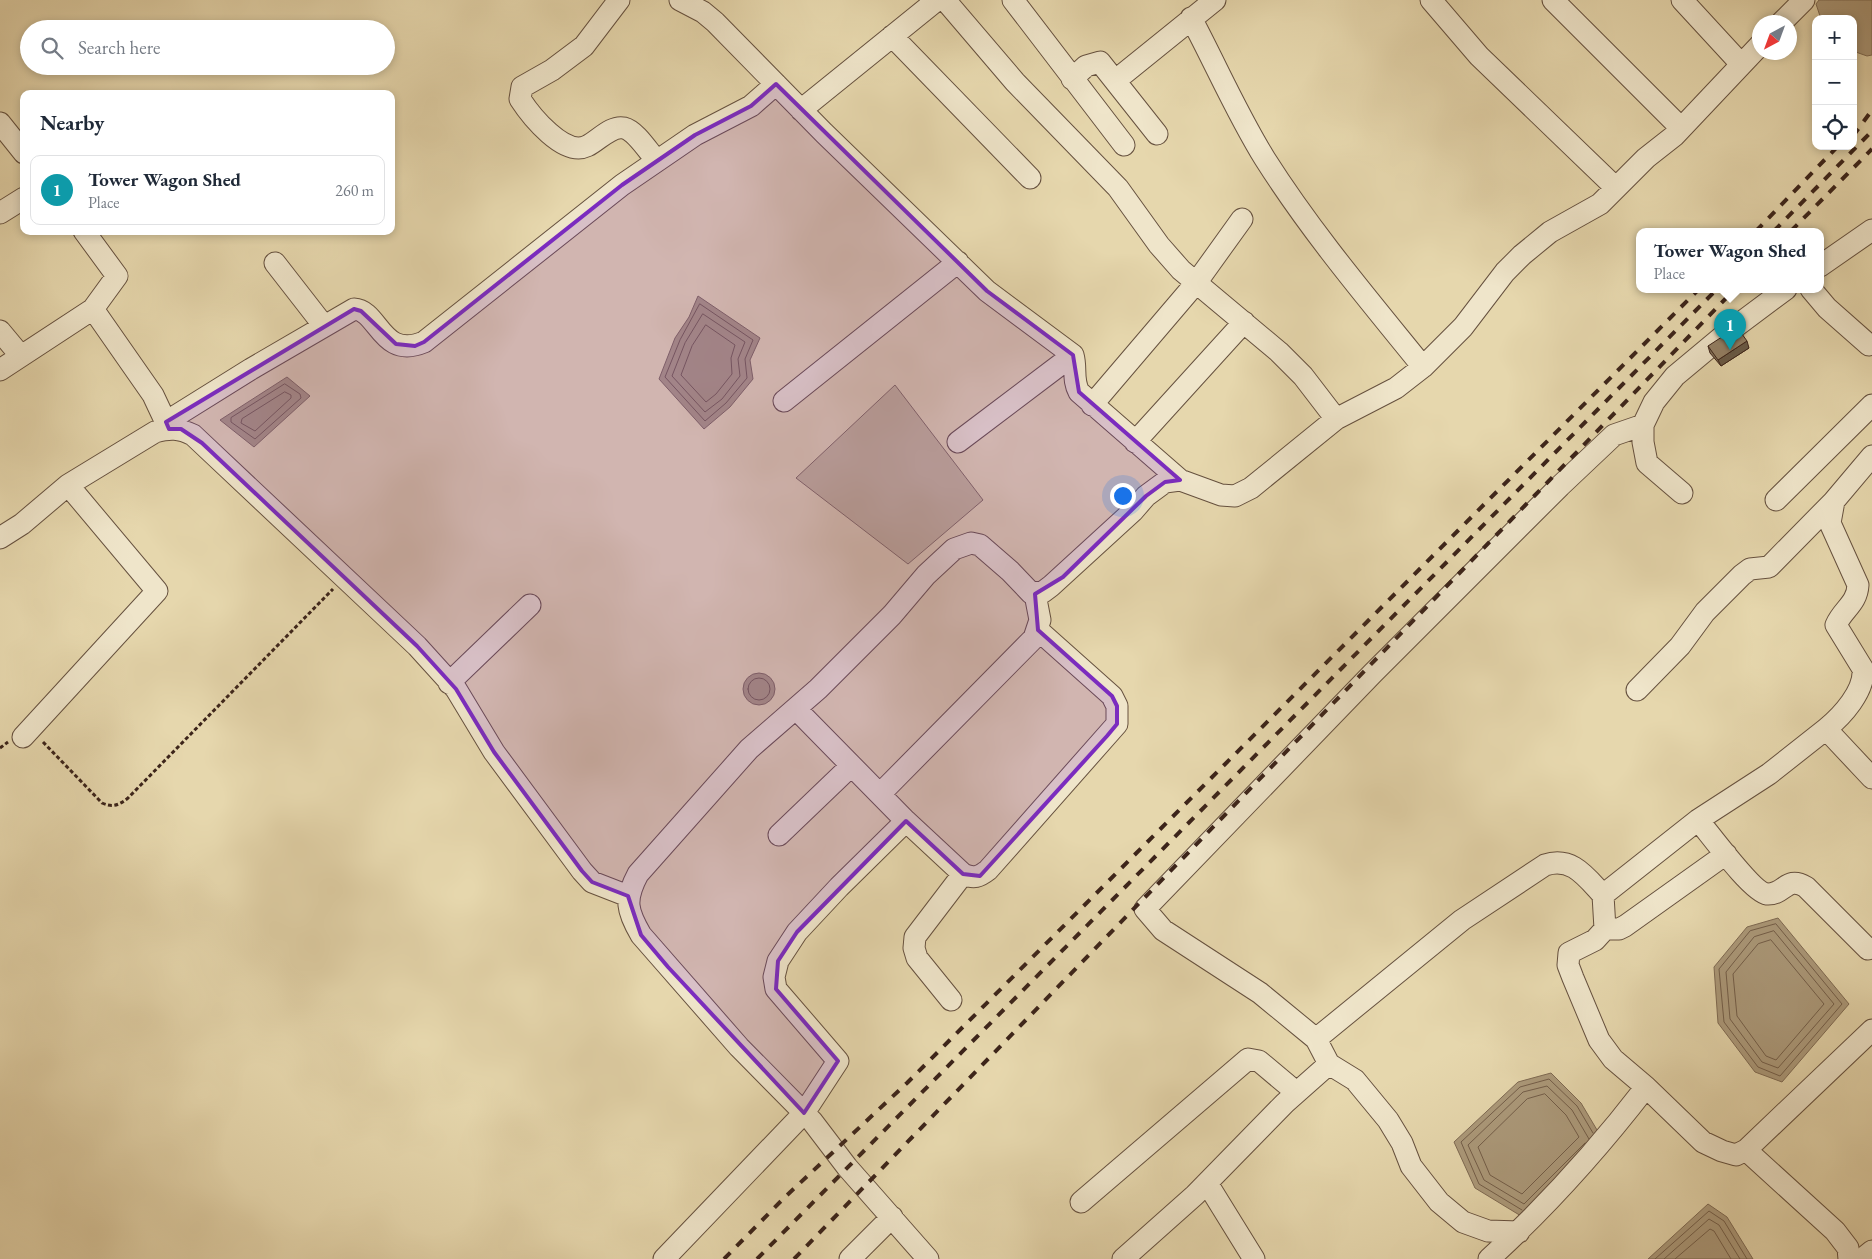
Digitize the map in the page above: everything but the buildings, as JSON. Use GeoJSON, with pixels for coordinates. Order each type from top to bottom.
{"type":"FeatureCollection","features":[{"type":"Feature","properties":{"kind":"street"},"geometry":{"type":"LineString","coordinates":[[619,0],[584,46],[552,70],[522,87],[520,99],[525,107],[565,146],[577,149],[618,128],[625,128],[631,132],[656,160]]}},
{"type":"Feature","properties":{"kind":"street"},"geometry":{"type":"LineString","coordinates":[[680,0],[703,12],[715,22],[802,110],[987,290],[1073,355],[1076,367],[1074,383],[1078,392],[1092,405],[1180,480],[1221,495],[1235,496],[1251,488],[1272,473],[1336,419],[1396,388],[1423,367],[1463,327],[1505,272],[1522,255],[1550,232],[1600,204],[1681,128],[1752,53]]}},
{"type":"Feature","properties":{"kind":"street"},"geometry":{"type":"LineString","coordinates":[[802,110],[937,0]]}},
{"type":"Feature","properties":{"kind":"street"},"geometry":{"type":"LineString","coordinates":[[945,0],[1015,82],[1118,188],[1159,246],[1196,283],[1291,363],[1336,419]]}},
{"type":"Feature","properties":{"kind":"street"},"geometry":{"type":"LineString","coordinates":[[1013,0],[1124,145]]}},
{"type":"Feature","properties":{"kind":"street"},"geometry":{"type":"LineString","coordinates":[[1116,80],[1215,0]]}},
{"type":"Feature","properties":{"kind":"street"},"geometry":{"type":"LineString","coordinates":[[1431,0],[1479,56],[1616,188]]}},
{"type":"Feature","properties":{"kind":"street"},"geometry":{"type":"LineString","coordinates":[[1553,0],[1681,128]]}},
{"type":"Feature","properties":{"kind":"street"},"geometry":{"type":"LineString","coordinates":[[1682,0],[1741,64]]}},
{"type":"Feature","properties":{"kind":"street"},"geometry":{"type":"LineString","coordinates":[[1789,15],[1804,0]]}},
{"type":"Feature","properties":{"kind":"street"},"geometry":{"type":"LineString","coordinates":[[1191,18],[1264,157],[1323,244],[1423,367]]}},
{"type":"Feature","properties":{"kind":"street"},"geometry":{"type":"LineString","coordinates":[[892,36],[1030,178]]}},
{"type":"Feature","properties":{"kind":"street"},"geometry":{"type":"LineString","coordinates":[[1072,79],[1086,66],[1100,62],[1157,134]]}},
{"type":"Feature","properties":{"kind":"street"},"geometry":{"type":"LineString","coordinates":[[0,538],[22,524],[68,485],[167,426],[347,312],[358,309],[396,344],[415,346],[424,342],[656,160],[695,135],[751,106],[776,84]]}},
{"type":"Feature","properties":{"kind":"street"},"geometry":{"type":"LineString","coordinates":[[0,123],[20,148]]}},
{"type":"Feature","properties":{"kind":"street"},"geometry":{"type":"LineString","coordinates":[[0,213],[20,200]]}},
{"type":"Feature","properties":{"kind":"street"},"geometry":{"type":"LineString","coordinates":[[1092,405],[1196,283],[1242,220]]}},
{"type":"Feature","properties":{"kind":"street"},"geometry":{"type":"LineString","coordinates":[[1824,263],[1872,230]]}},
{"type":"Feature","properties":{"kind":"street"},"geometry":{"type":"LineString","coordinates":[[0,370],[93,309],[117,276],[87,235]]}},
{"type":"Feature","properties":{"kind":"street"},"geometry":{"type":"LineString","coordinates":[[784,401],[958,262]]}},
{"type":"Feature","properties":{"kind":"street"},"geometry":{"type":"LineString","coordinates":[[275,263],[324,326]]}},
{"type":"Feature","properties":{"kind":"street"},"geometry":{"type":"LineString","coordinates":[[1682,493],[1647,463],[1642,442],[1643,426],[1654,402],[1675,376],[1723,336],[1781,293]]}},
{"type":"Feature","properties":{"kind":"street"},"geometry":{"type":"LineString","coordinates":[[1814,293],[1827,308],[1871,344]]}},
{"type":"Feature","properties":{"kind":"street"},"geometry":{"type":"LineString","coordinates":[[93,309],[153,395],[167,426],[181,430],[202,443],[233,475],[345,576],[417,646],[449,683],[506,769],[582,871],[592,882],[628,896]]}},
{"type":"Feature","properties":{"kind":"street"},"geometry":{"type":"LineString","coordinates":[[1135,442],[1244,322]]}},
{"type":"Feature","properties":{"kind":"street"},"geometry":{"type":"LineString","coordinates":[[0,331],[20,356]]}},
{"type":"Feature","properties":{"kind":"street"},"geometry":{"type":"LineString","coordinates":[[958,442],[1073,355]]}},
{"type":"Feature","properties":{"kind":"street"},"geometry":{"type":"LineString","coordinates":[[1776,500],[1872,405]]}},
{"type":"Feature","properties":{"kind":"street"},"geometry":{"type":"LineString","coordinates":[[1519,1232],[1488,1231],[1463,1222],[1439,1202],[1411,1166],[1402,1143],[1388,1120],[1355,1080],[1329,1064],[1316,1039],[1237,976],[1163,930],[1145,908],[1373,673],[1560,486],[1614,435],[1643,426]]}},
{"type":"Feature","properties":{"kind":"street"},"geometry":{"type":"LineString","coordinates":[[1637,690],[1680,646],[1705,612],[1742,575],[1756,568],[1769,567],[1834,501],[1872,456]]}},
{"type":"Feature","properties":{"kind":"street"},"geometry":{"type":"LineString","coordinates":[[928,1259],[847,1167],[804,1113],[739,1047],[641,935],[633,921],[628,896],[638,874],[686,817],[749,749],[796,709],[885,621],[926,575],[945,557],[963,545],[971,543],[980,545],[1010,571],[1031,593],[1043,592],[1063,577],[1134,511],[1146,496],[1165,482],[1180,480]]}},
{"type":"Feature","properties":{"kind":"street"},"geometry":{"type":"LineString","coordinates":[[23,737],[157,591],[68,485]]}},
{"type":"Feature","properties":{"kind":"street"},"geometry":{"type":"LineString","coordinates":[[1603,895],[1698,820],[1768,774],[1826,729],[1855,696],[1864,676],[1861,664],[1842,638],[1836,625],[1852,605],[1857,594],[1858,585],[1830,523],[1834,501]]}},
{"type":"Feature","properties":{"kind":"street"},"geometry":{"type":"LineString","coordinates":[[880,794],[1027,647],[1038,630],[1040,620],[1035,594]]}},
{"type":"Feature","properties":{"kind":"street"},"geometry":{"type":"LineString","coordinates":[[449,683],[530,605]]}},
{"type":"Feature","properties":{"kind":"street"},"geometry":{"type":"LineString","coordinates":[[796,709],[851,766],[963,874],[972,878],[980,876],[988,870],[1117,724],[1117,706],[1112,696],[1038,630]]}},
{"type":"Feature","properties":{"kind":"street"},"geometry":{"type":"LineString","coordinates":[[1826,729],[1872,778]]}},
{"type":"Feature","properties":{"kind":"street"},"geometry":{"type":"LineString","coordinates":[[779,835],[851,766]]}},
{"type":"Feature","properties":{"kind":"street"},"geometry":{"type":"LineString","coordinates":[[664,1259],[804,1113],[838,1062],[776,988],[774,977],[778,961],[803,926],[906,820]]}},
{"type":"Feature","properties":{"kind":"street"},"geometry":{"type":"LineString","coordinates":[[1698,820],[1751,884],[1764,894],[1774,894],[1791,883],[1798,882],[1806,887],[1871,950]]}},
{"type":"Feature","properties":{"kind":"street"},"geometry":{"type":"LineString","coordinates":[[1605,929],[1619,929],[1625,926],[1726,854]]}},
{"type":"Feature","properties":{"kind":"street"},"geometry":{"type":"LineString","coordinates":[[1316,1039],[1462,920],[1545,865],[1556,861],[1566,862],[1585,876],[1603,895],[1605,929],[1595,940],[1570,953],[1568,965],[1599,1040],[1613,1059],[1646,1087],[1703,1142],[1736,1155],[1746,1150],[1872,1030]]}},
{"type":"Feature","properties":{"kind":"street"},"geometry":{"type":"LineString","coordinates":[[951,1000],[917,958],[914,948],[915,937],[963,874]]}},
{"type":"Feature","properties":{"kind":"street"},"geometry":{"type":"LineString","coordinates":[[1081,1202],[1248,1060],[1259,1060],[1296,1092]]}},
{"type":"Feature","properties":{"kind":"street"},"geometry":{"type":"LineString","coordinates":[[1123,1259],[1207,1183],[1296,1092],[1329,1064]]}},
{"type":"Feature","properties":{"kind":"street"},"geometry":{"type":"LineString","coordinates":[[1489,1259],[1519,1232],[1616,1126],[1646,1087]]}},
{"type":"Feature","properties":{"kind":"street"},"geometry":{"type":"LineString","coordinates":[[1746,1150],[1835,1231],[1848,1248],[1848,1259]]}},
{"type":"Feature","properties":{"kind":"street"},"geometry":{"type":"LineString","coordinates":[[1207,1183],[1254,1259]]}},
{"type":"Feature","properties":{"kind":"street"},"geometry":{"type":"LineString","coordinates":[[850,1259],[892,1217]]}},
{"type":"Feature","properties":{"kind":"street"},"geometry":{"type":"LineString","coordinates":[[1862,1259],[1872,1251]]}},
{"type":"Feature","properties":{"kind":"path"},"geometry":{"type":"LineString","coordinates":[[0,748],[12,740],[23,737],[42,742],[102,803],[109,806],[118,805],[128,798],[345,576]]}},
{"type":"Feature","properties":{"kind":"highlighted area"},"geometry":{"type":"Polygon","coordinates":[[[776,84],[987,291],[1073,355],[1079,392],[1180,480],[1165,482],[1146,496],[1063,577],[1035,594],[1038,630],[1112,696],[1117,706],[1117,724],[1107,736],[980,876],[963,874],[906,821],[797,932],[778,961],[776,989],[838,1061],[804,1113],[668,967],[641,935],[628,896],[592,882],[582,871],[494,752],[456,689],[417,646],[202,443],[181,429],[169,429],[166,422],[354,309],[361,311],[396,344],[415,346],[424,342],[622,185],[695,135],[751,106],[776,84]]]}},
{"type":"Feature","properties":{"kind":"shaded area"},"geometry":{"type":"Polygon","coordinates":[[[895,385],[983,500],[908,564],[796,478],[895,385]]]}},
{"type":"Feature","properties":{"kind":"water"},"geometry":{"type":"Polygon","coordinates":[[[1819,0],[1872,0],[1872,55],[1867,56],[1857,52],[1857,15],[1820,15],[1816,4],[1819,0]]]}},
{"type":"Feature","properties":{"kind":"water"},"geometry":{"type":"Polygon","coordinates":[[[698,296],[760,338],[750,360],[753,379],[730,407],[704,429],[659,379],[675,338],[689,317],[698,296]]]}},
{"type":"Feature","properties":{"kind":"water"},"geometry":{"type":"Polygon","coordinates":[[[287,377],[310,396],[254,447],[220,420],[287,377]]]}},
{"type":"Feature","properties":{"kind":"water"},"geometry":{"type":"Polygon","coordinates":[[[759,673],[770,678],[775,689],[770,700],[759,705],[748,700],[743,689],[748,678],[759,673]]]}},
{"type":"Feature","properties":{"kind":"water"},"geometry":{"type":"Polygon","coordinates":[[[1778,918],[1849,1004],[1782,1082],[1755,1072],[1718,1023],[1714,967],[1747,927],[1778,918]]]}},
{"type":"Feature","properties":{"kind":"water"},"geometry":{"type":"Polygon","coordinates":[[[1551,1073],[1581,1103],[1603,1140],[1526,1219],[1475,1188],[1454,1142],[1518,1082],[1551,1073]]]}},
{"type":"Feature","properties":{"kind":"water"},"geometry":{"type":"Polygon","coordinates":[[[1708,1204],[1727,1217],[1753,1259],[1648,1259],[1708,1204]]]}},
{"type":"Feature","properties":{"kind":"railway"},"geometry":{"type":"LineString","coordinates":[[1857,131],[1872,110]]}},
{"type":"Feature","properties":{"kind":"railway"},"geometry":{"type":"LineString","coordinates":[[1777,228],[1872,131]]}},
{"type":"Feature","properties":{"kind":"railway"},"geometry":{"type":"LineString","coordinates":[[1794,228],[1872,149]]}},
{"type":"Feature","properties":{"kind":"railway"},"geometry":{"type":"LineString","coordinates":[[1759,228],[1834,150]]}},
{"type":"Feature","properties":{"kind":"railway"},"geometry":{"type":"LineString","coordinates":[[724,1259],[785,1197],[907,1083],[1695,293]]}},
{"type":"Feature","properties":{"kind":"railway"},"geometry":{"type":"LineString","coordinates":[[757,1259],[1713,293]]}},
{"type":"Feature","properties":{"kind":"railway"},"geometry":{"type":"LineString","coordinates":[[794,1259],[1731,293]]}},
{"type":"Feature","properties":{"kind":"place","name":"Tower Wagon Shed"},"geometry":{"type":"Point","coordinates":[1730,350]}}]}
